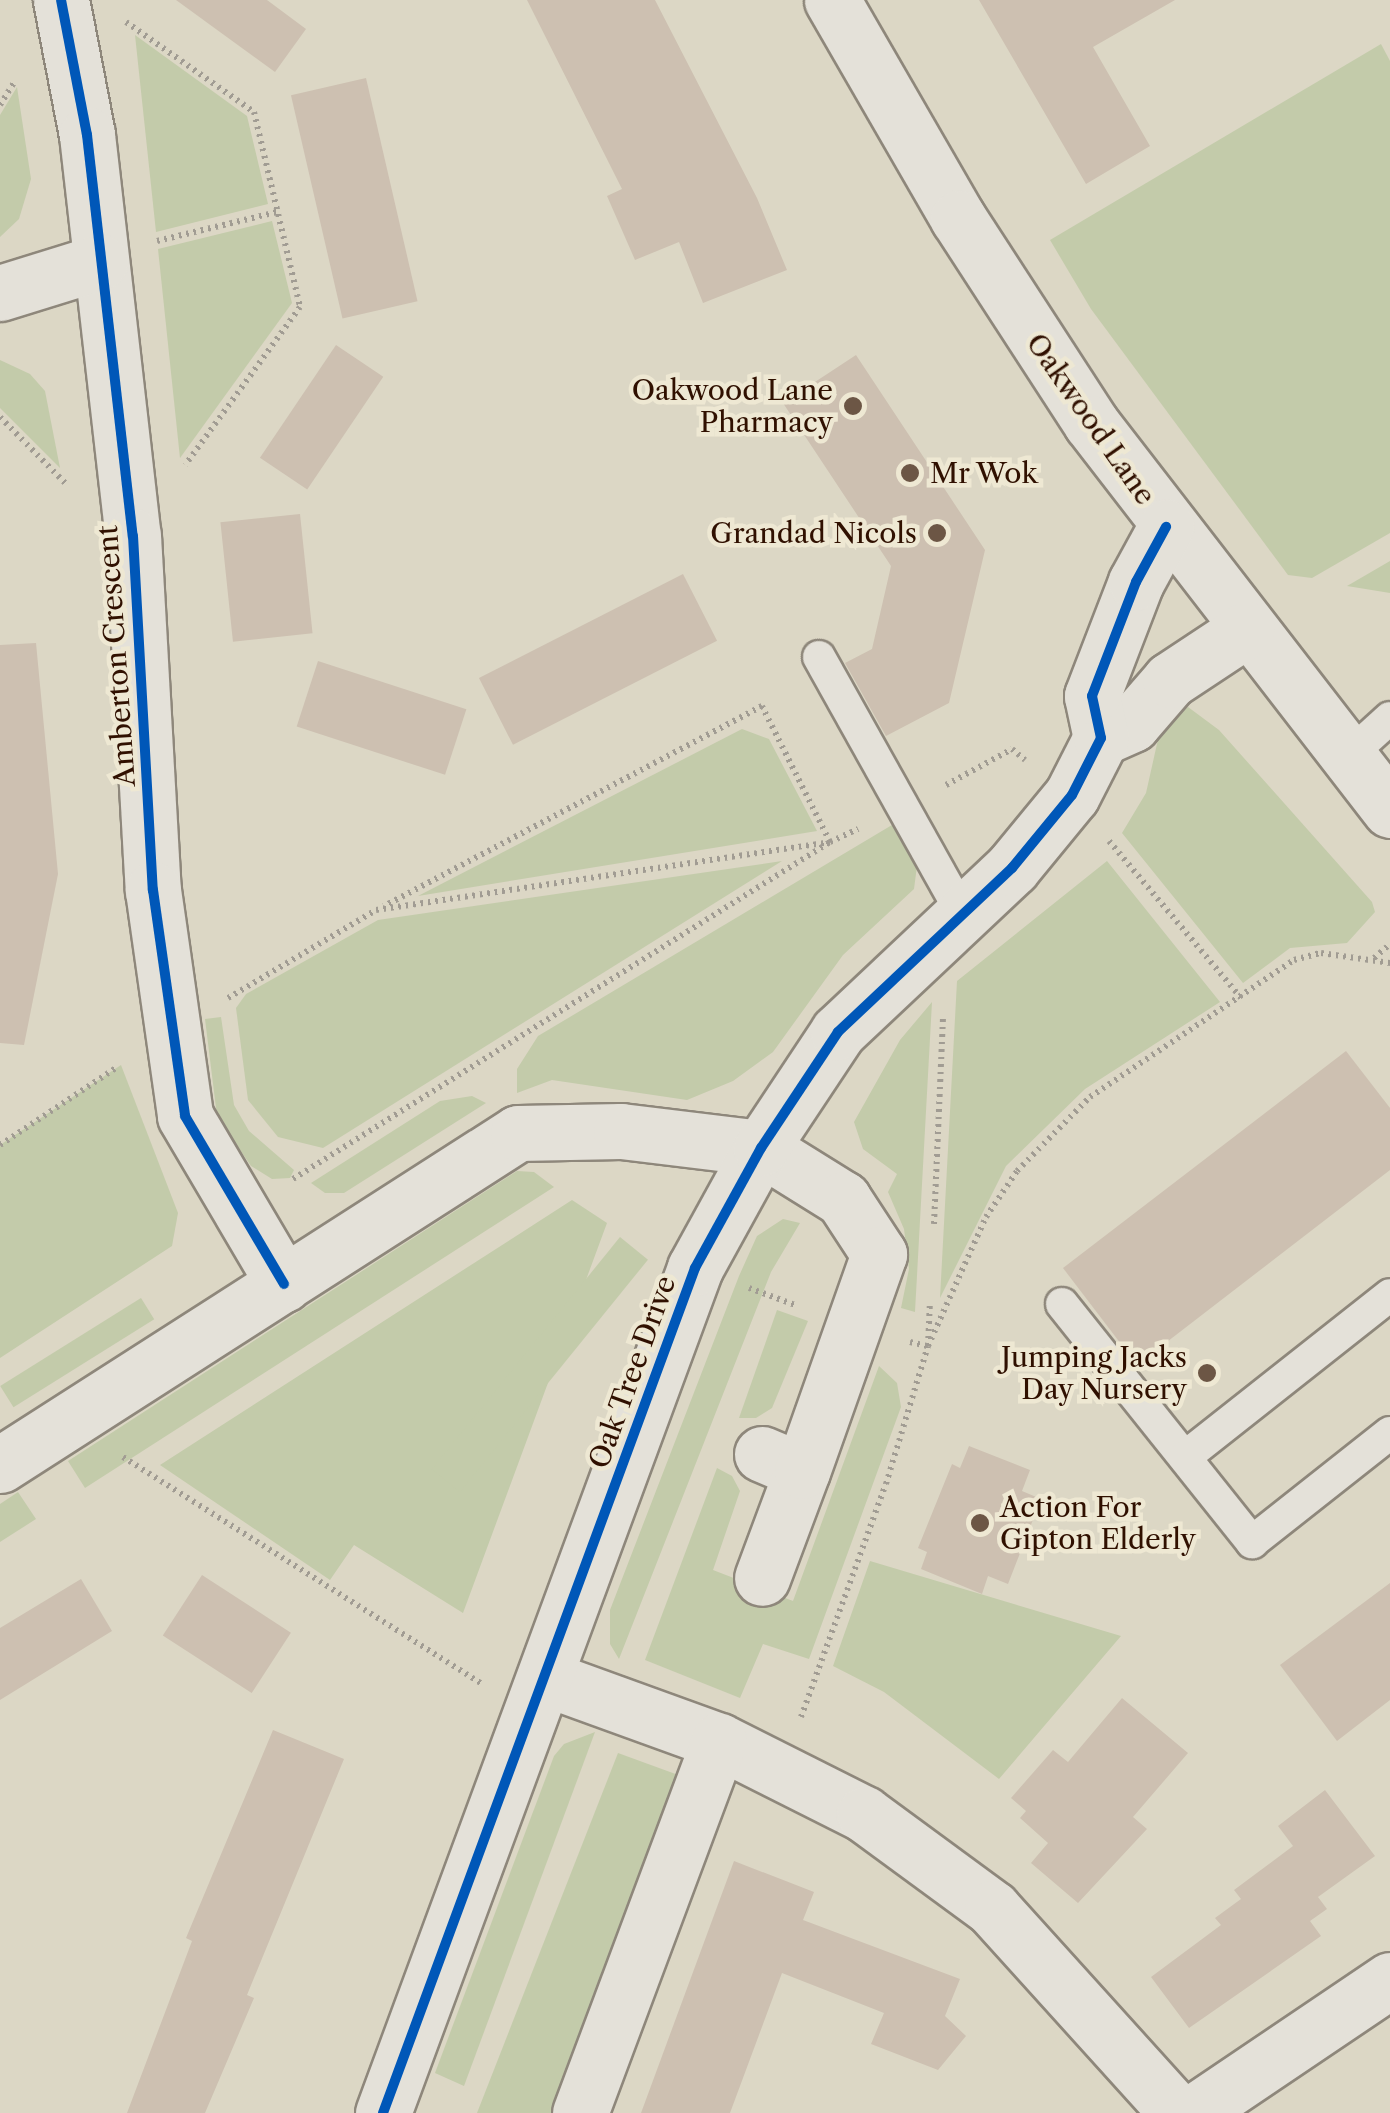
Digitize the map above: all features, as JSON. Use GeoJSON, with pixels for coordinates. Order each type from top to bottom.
{"type":"FeatureCollection","features":[{"type":"Feature","properties":{"kind":"street","name":"Oakwood Lane"},"geometry":{"type":"LineString","coordinates":[[832,0],[958,218],[1166,528],[1390,810]]}},
{"type":"Feature","properties":{"kind":"street","name":"Amberton Crescent"},"geometry":{"type":"LineString","coordinates":[[62,2],[100,258],[133,536],[153,890],[185,1116],[284,1284]]}},
{"type":"Feature","properties":{"kind":"street"},"geometry":{"type":"LineString","coordinates":[[0,293],[100,258]]}},
{"type":"Feature","properties":{"kind":"street"},"geometry":{"type":"LineString","coordinates":[[1166,528],[1136,582],[1092,696],[1101,738],[1132,724],[1170,680],[1247,629]]}},
{"type":"Feature","properties":{"kind":"street","name":"Oak Tree Drive"},"geometry":{"type":"LineString","coordinates":[[383,2113],[695,1268],[761,1148],[838,1032],[951,921],[1012,868],[1072,795],[1101,738]]}},
{"type":"Feature","properties":{"kind":"street"},"geometry":{"type":"LineString","coordinates":[[0,1465],[518,1133],[621,1131],[761,1148],[843,1200],[879,1254],[854,1326],[782,1462],[762,1578]]}},
{"type":"Feature","properties":{"kind":"street"},"geometry":{"type":"LineString","coordinates":[[538,1697],[720,1742],[864,1814],[992,1908],[1177,2113]]}},
{"type":"Feature","properties":{"kind":"street"},"geometry":{"type":"LineString","coordinates":[[580,2113],[720,1742]]}},
{"type":"Feature","properties":{"kind":"street"},"geometry":{"type":"LineString","coordinates":[[1193,2113],[1390,1980]]}},
{"type":"Feature","properties":{"kind":"lane"},"geometry":{"type":"LineString","coordinates":[[819,657],[900,810],[951,921]]}},
{"type":"Feature","properties":{"kind":"lane"},"geometry":{"type":"LineString","coordinates":[[1346,756],[1390,718]]}},
{"type":"Feature","properties":{"kind":"lane"},"geometry":{"type":"LineString","coordinates":[[1185,1457],[1390,1295]]}},
{"type":"Feature","properties":{"kind":"lane"},"geometry":{"type":"LineString","coordinates":[[1062,1304],[1252,1542],[1390,1432]]}},
{"type":"Feature","properties":{"kind":"path"},"geometry":{"type":"LineString","coordinates":[[62,2],[133,24],[254,112],[300,307],[133,536]]}},
{"type":"Feature","properties":{"kind":"path"},"geometry":{"type":"LineString","coordinates":[[100,258],[278,212]]}},
{"type":"Feature","properties":{"kind":"path"},"geometry":{"type":"LineString","coordinates":[[0,1144],[171,1031],[376,910],[762,706],[830,842]]}},
{"type":"Feature","properties":{"kind":"path"},"geometry":{"type":"LineString","coordinates":[[241,1211],[830,842],[900,810],[1012,749],[1072,795],[1242,999]]}},
{"type":"Feature","properties":{"kind":"path"},"geometry":{"type":"LineString","coordinates":[[376,910],[830,842]]}},
{"type":"Feature","properties":{"kind":"path"},"geometry":{"type":"LineString","coordinates":[[934,1228],[951,921]]}},
{"type":"Feature","properties":{"kind":"path"},"geometry":{"type":"LineString","coordinates":[[1374,959],[1390,944]]}},
{"type":"Feature","properties":{"kind":"path"},"geometry":{"type":"LineString","coordinates":[[781,1770],[886,1484],[928,1346],[961,1264],[1017,1171],[1090,1097],[1242,999],[1294,960],[1321,952],[1390,962]]}},
{"type":"Feature","properties":{"kind":"path"},"geometry":{"type":"LineString","coordinates":[[695,1268],[854,1326],[928,1346]]}},
{"type":"Feature","properties":{"kind":"path"},"geometry":{"type":"LineString","coordinates":[[928,1346],[931,1287]]}},
{"type":"Feature","properties":{"kind":"path"},"geometry":{"type":"LineString","coordinates":[[69,1423],[538,1697]]}},
{"type":"Feature","properties":{"kind":"green space"},"geometry":{"type":"Polygon","coordinates":[[[135,35],[247,116],[268,204],[156,232],[135,35]]]}},
{"type":"Feature","properties":{"kind":"green space"},"geometry":{"type":"Polygon","coordinates":[[[1381,44],[1390,61],[1390,533],[1312,578],[1288,575],[1091,309],[1050,240],[1381,44]]]}},
{"type":"Feature","properties":{"kind":"green space"},"geometry":{"type":"Polygon","coordinates":[[[17,87],[31,179],[19,219],[0,237],[0,115],[17,87]]]}},
{"type":"Feature","properties":{"kind":"green space"},"geometry":{"type":"Polygon","coordinates":[[[272,221],[292,303],[180,458],[158,249],[272,221]]]}},
{"type":"Feature","properties":{"kind":"green space"},"geometry":{"type":"Polygon","coordinates":[[[0,360],[30,374],[45,391],[60,468],[0,408],[0,360]]]}},
{"type":"Feature","properties":{"kind":"green space"},"geometry":{"type":"Polygon","coordinates":[[[1390,561],[1390,593],[1347,586],[1390,561]]]}},
{"type":"Feature","properties":{"kind":"green space"},"geometry":{"type":"Polygon","coordinates":[[[1188,707],[1219,730],[1372,902],[1375,912],[1347,943],[1290,948],[1243,983],[1122,833],[1146,793],[1163,717],[1188,707]]]}},
{"type":"Feature","properties":{"kind":"green space"},"geometry":{"type":"Polygon","coordinates":[[[742,729],[769,739],[817,831],[418,896],[742,729]]]}},
{"type":"Feature","properties":{"kind":"green space"},"geometry":{"type":"Polygon","coordinates":[[[892,825],[917,866],[914,889],[843,955],[773,1052],[733,1081],[687,1100],[552,1080],[517,1093],[517,1069],[538,1036],[892,825]]]}},
{"type":"Feature","properties":{"kind":"green space"},"geometry":{"type":"Polygon","coordinates":[[[782,861],[323,1148],[278,1137],[248,1100],[236,1008],[246,994],[378,920],[782,861]]]}},
{"type":"Feature","properties":{"kind":"green space"},"geometry":{"type":"Polygon","coordinates":[[[1107,861],[1220,1002],[1085,1089],[1006,1166],[940,1298],[957,981],[1107,861]]]}},
{"type":"Feature","properties":{"kind":"green space"},"geometry":{"type":"Polygon","coordinates":[[[932,1002],[915,1312],[901,1308],[909,1269],[904,1229],[888,1192],[897,1174],[863,1149],[854,1122],[900,1040],[932,1002]]]}},
{"type":"Feature","properties":{"kind":"green space"},"geometry":{"type":"Polygon","coordinates":[[[221,1017],[234,1105],[249,1131],[294,1170],[290,1178],[272,1179],[251,1166],[217,1116],[205,1019],[221,1017]]]}},
{"type":"Feature","properties":{"kind":"green space"},"geometry":{"type":"Polygon","coordinates":[[[121,1065],[178,1213],[172,1246],[0,1358],[0,1145],[121,1065]]]}},
{"type":"Feature","properties":{"kind":"green space"},"geometry":{"type":"Polygon","coordinates":[[[472,1096],[486,1103],[344,1193],[325,1193],[311,1183],[440,1101],[472,1096]]]}},
{"type":"Feature","properties":{"kind":"green space"},"geometry":{"type":"Polygon","coordinates":[[[517,1171],[534,1172],[554,1187],[85,1488],[68,1461],[517,1171]]]}},
{"type":"Feature","properties":{"kind":"green space"},"geometry":{"type":"Polygon","coordinates":[[[572,1200],[607,1223],[463,1613],[354,1545],[330,1580],[160,1465],[572,1200]]]}},
{"type":"Feature","properties":{"kind":"green space"},"geometry":{"type":"Polygon","coordinates":[[[783,1219],[800,1223],[771,1272],[619,1659],[610,1644],[610,1610],[739,1276],[757,1236],[783,1219]]]}},
{"type":"Feature","properties":{"kind":"green space"},"geometry":{"type":"Polygon","coordinates":[[[620,1237],[648,1260],[460,1492],[432,1469],[620,1237]]]}},
{"type":"Feature","properties":{"kind":"green space"},"geometry":{"type":"Polygon","coordinates":[[[141,1298],[154,1319],[13,1407],[0,1386],[141,1298]]]}},
{"type":"Feature","properties":{"kind":"green space"},"geometry":{"type":"Polygon","coordinates":[[[777,1310],[808,1321],[772,1408],[756,1418],[739,1418],[777,1310]]]}},
{"type":"Feature","properties":{"kind":"green space"},"geometry":{"type":"Polygon","coordinates":[[[879,1366],[897,1383],[901,1407],[809,1659],[763,1644],[740,1698],[645,1660],[717,1468],[732,1476],[740,1491],[713,1570],[793,1601],[879,1366]]]}},
{"type":"Feature","properties":{"kind":"green space"},"geometry":{"type":"Polygon","coordinates":[[[18,1492],[36,1519],[0,1542],[0,1504],[18,1492]]]}},
{"type":"Feature","properties":{"kind":"green space"},"geometry":{"type":"Polygon","coordinates":[[[870,1561],[1121,1636],[999,1779],[884,1692],[833,1666],[870,1561]]]}},
{"type":"Feature","properties":{"kind":"green space"},"geometry":{"type":"Polygon","coordinates":[[[595,1732],[464,2086],[435,2073],[554,1756],[564,1744],[595,1732]]]}},
{"type":"Feature","properties":{"kind":"green space"},"geometry":{"type":"Polygon","coordinates":[[[618,1753],[681,1776],[558,2113],[477,2113],[618,1753]]]}},
{"type":"Feature","properties":{"kind":"building"},"geometry":{"type":"Polygon","coordinates":[[[176,0],[267,0],[306,29],[275,72],[176,0]]]}},
{"type":"Feature","properties":{"kind":"building"},"geometry":{"type":"Polygon","coordinates":[[[527,0],[655,0],[757,198],[787,270],[703,303],[679,242],[635,260],[607,196],[622,189],[527,0]]]}},
{"type":"Feature","properties":{"kind":"building"},"geometry":{"type":"Polygon","coordinates":[[[979,0],[1175,0],[1093,47],[1150,146],[1086,184],[979,0]]]}},
{"type":"Feature","properties":{"kind":"building"},"geometry":{"type":"Polygon","coordinates":[[[366,78],[418,301],[342,318],[291,95],[366,78]]]}},
{"type":"Feature","properties":{"kind":"building"},"geometry":{"type":"Polygon","coordinates":[[[336,345],[383,377],[307,490],[260,458],[336,345]]]}},
{"type":"Feature","properties":{"kind":"building"},"geometry":{"type":"Polygon","coordinates":[[[856,355],[985,550],[949,703],[886,736],[845,663],[872,649],[891,566],[783,403],[856,355]]]}},
{"type":"Feature","properties":{"kind":"building"},"geometry":{"type":"Polygon","coordinates":[[[300,514],[313,633],[233,642],[220,522],[300,514]]]}},
{"type":"Feature","properties":{"kind":"building"},"geometry":{"type":"Polygon","coordinates":[[[683,574],[717,641],[513,745],[479,678],[683,574]]]}},
{"type":"Feature","properties":{"kind":"building"},"geometry":{"type":"Polygon","coordinates":[[[36,643],[58,874],[24,1045],[0,1043],[0,645],[36,643]]]}},
{"type":"Feature","properties":{"kind":"building"},"geometry":{"type":"Polygon","coordinates":[[[318,661],[466,709],[445,775],[297,727],[318,661]]]}},
{"type":"Feature","properties":{"kind":"building"},"geometry":{"type":"Polygon","coordinates":[[[1346,1051],[1390,1108],[1390,1170],[1137,1365],[1063,1268],[1346,1051]]]}},
{"type":"Feature","properties":{"kind":"building","name":"Action For Gipton Elderly"},"geometry":{"type":"Polygon","coordinates":[[[969,1446],[1030,1470],[1022,1491],[1041,1499],[1008,1584],[988,1576],[982,1594],[921,1569],[927,1552],[918,1548],[952,1464],[960,1468],[969,1446]]]}},
{"type":"Feature","properties":{"kind":"building"},"geometry":{"type":"Polygon","coordinates":[[[202,1575],[291,1633],[252,1693],[163,1635],[202,1575]]]}},
{"type":"Feature","properties":{"kind":"building"},"geometry":{"type":"Polygon","coordinates":[[[81,1579],[112,1631],[0,1700],[0,1628],[81,1579]]]}},
{"type":"Feature","properties":{"kind":"building"},"geometry":{"type":"Polygon","coordinates":[[[1390,1583],[1390,1700],[1337,1741],[1280,1665],[1390,1583]]]}},
{"type":"Feature","properties":{"kind":"building"},"geometry":{"type":"Polygon","coordinates":[[[1122,1698],[1188,1753],[1133,1817],[1147,1829],[1078,1903],[1031,1863],[1048,1843],[1020,1818],[1026,1811],[1011,1798],[1053,1750],[1068,1762],[1122,1698]]]}},
{"type":"Feature","properties":{"kind":"building"},"geometry":{"type":"Polygon","coordinates":[[[273,1730],[344,1759],[247,1995],[254,1998],[205,2113],[127,2113],[192,1941],[186,1938],[273,1730]]]}},
{"type":"Feature","properties":{"kind":"building"},"geometry":{"type":"Polygon","coordinates":[[[1325,1790],[1375,1856],[1318,1897],[1327,1909],[1310,1921],[1321,1936],[1189,2028],[1151,1977],[1221,1925],[1215,1918],[1241,1899],[1234,1890],[1293,1846],[1278,1826],[1325,1790]]]}},
{"type":"Feature","properties":{"kind":"building"},"geometry":{"type":"Polygon","coordinates":[[[734,1861],[814,1892],[803,1920],[960,1979],[945,2016],[966,2036],[938,2070],[871,2044],[884,2013],[782,1973],[730,2113],[641,2113],[734,1861]]]}},
{"type":"Feature","properties":{"kind":"cycle path"},"geometry":{"type":"LineString","coordinates":[[61,0],[87,135],[133,536],[153,890],[185,1116],[284,1284]]}},
{"type":"Feature","properties":{"kind":"cycle path"},"geometry":{"type":"LineString","coordinates":[[383,2113],[695,1268],[761,1148],[838,1032],[1012,868],[1072,795],[1101,738],[1092,696],[1136,582],[1166,527]]}},
{"type":"Feature","properties":{"kind":"place","name":"Oakwood Lane Pharmacy"},"geometry":{"type":"Point","coordinates":[853,406]}},
{"type":"Feature","properties":{"kind":"place","name":"Mr Wok"},"geometry":{"type":"Point","coordinates":[910,473]}},
{"type":"Feature","properties":{"kind":"place","name":"Grandad Nicols"},"geometry":{"type":"Point","coordinates":[937,533]}},
{"type":"Feature","properties":{"kind":"place","name":"Jumping Jacks Day Nursery"},"geometry":{"type":"Point","coordinates":[1207,1373]}},
{"type":"Feature","properties":{"kind":"place","name":"Action For Gipton Elderly"},"geometry":{"type":"Point","coordinates":[980,1523]}}]}
